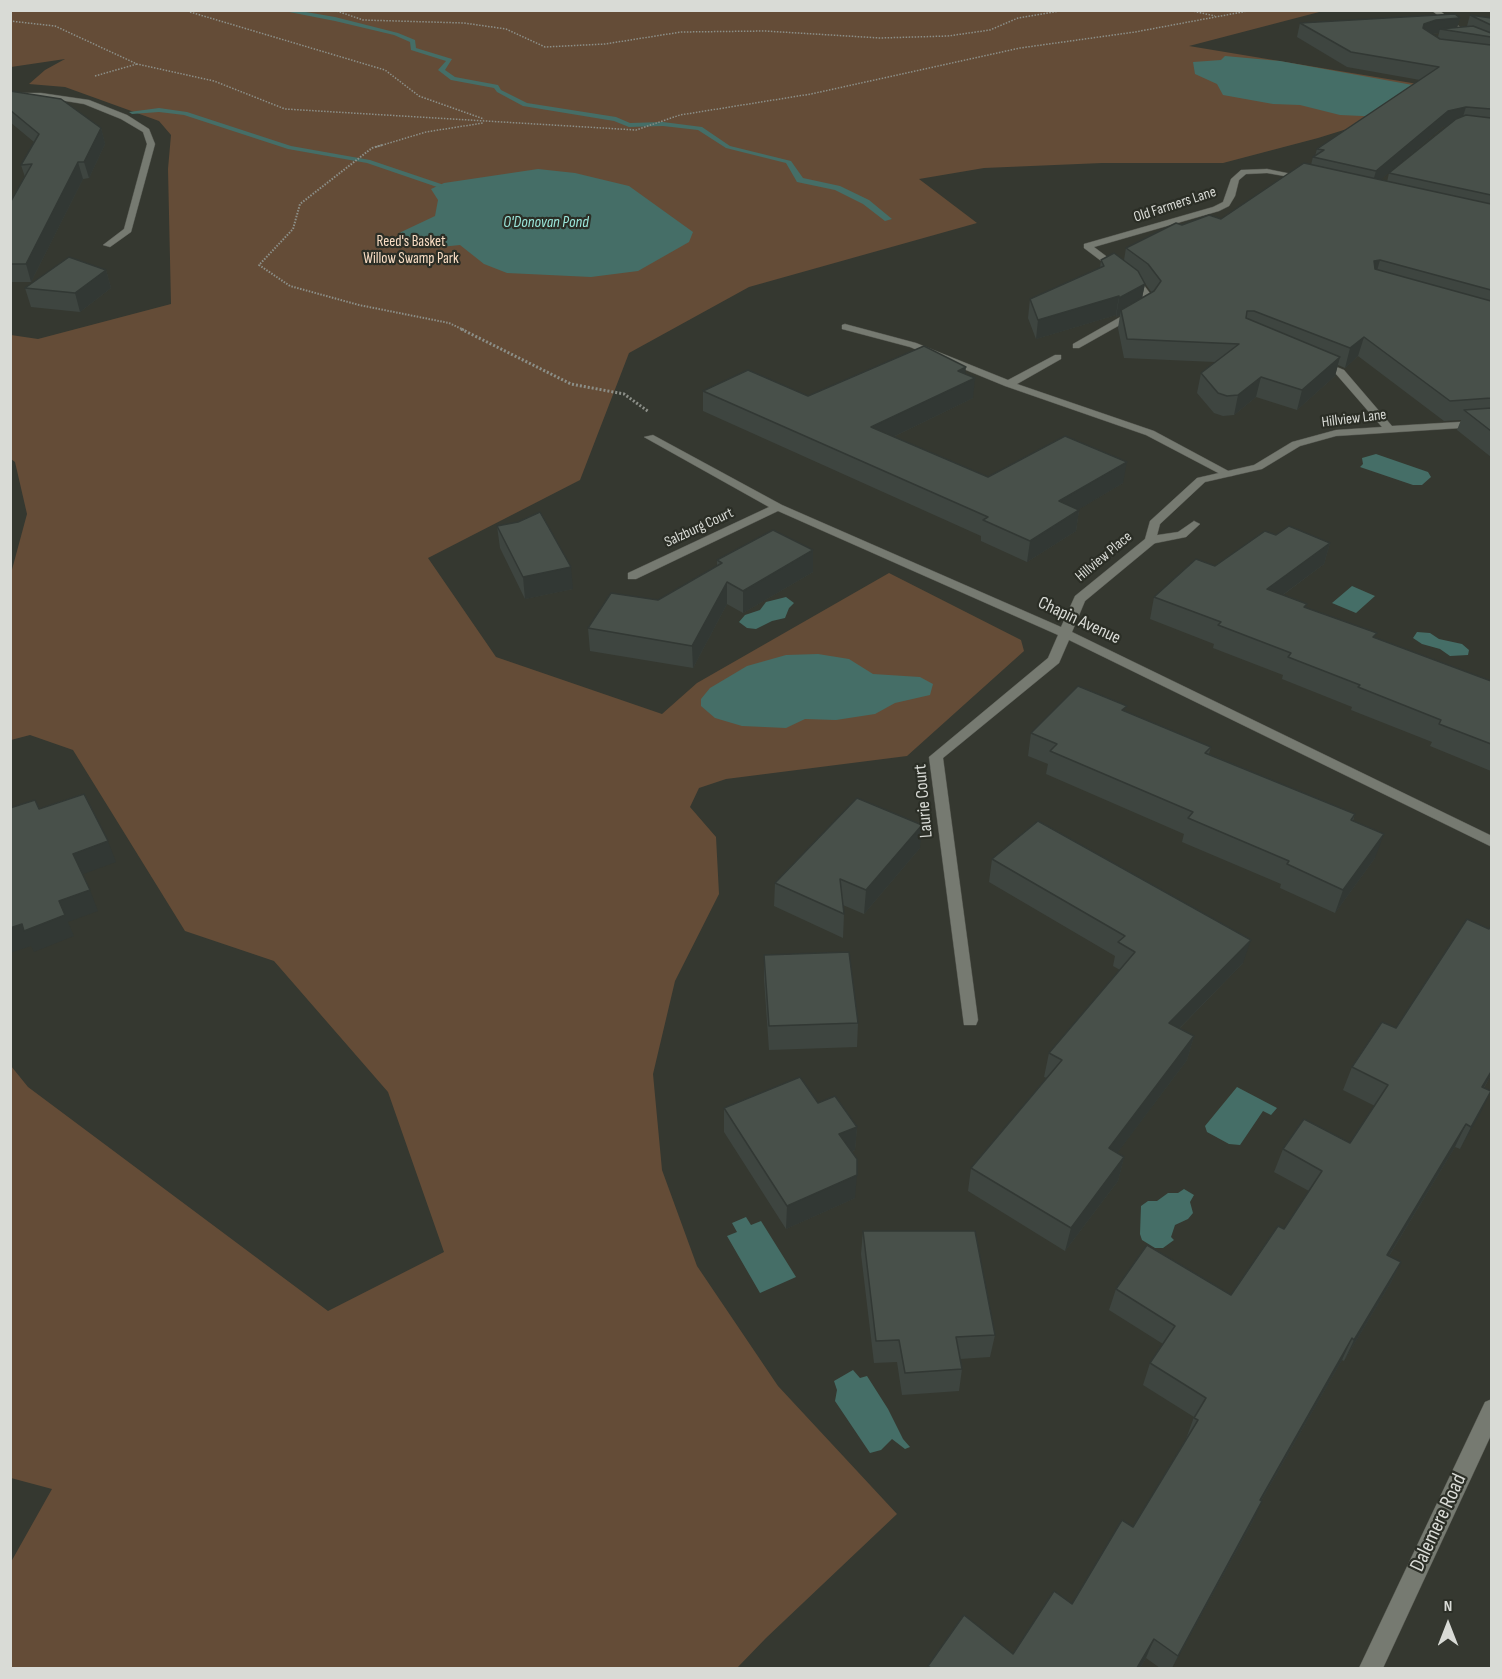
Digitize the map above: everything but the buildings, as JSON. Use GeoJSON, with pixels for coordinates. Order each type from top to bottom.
{"type":"FeatureCollection","features":[{"type":"Feature","properties":{"kind":"street"},"geometry":{"type":"LineString","coordinates":[[1434,10],[1469,36],[1491,47]]}},
{"type":"Feature","properties":{"kind":"street"},"geometry":{"type":"LineString","coordinates":[[1452,37],[1469,36]]}},
{"type":"Feature","properties":{"kind":"street"},"geometry":{"type":"LineString","coordinates":[[10,95],[67,97],[86,102],[124,117],[146,131],[151,144],[128,230],[107,245]]}},
{"type":"Feature","properties":{"kind":"street","name":"Old Farmers Lane"},"geometry":{"type":"LineString","coordinates":[[1076,346],[1148,306],[1150,300],[1140,286],[1087,246],[1216,209],[1226,204],[1231,196],[1235,179],[1244,172],[1277,171],[1319,180]]}},
{"type":"Feature","properties":{"kind":"street"},"geometry":{"type":"LineString","coordinates":[[844,327],[913,345],[1009,384],[1150,433],[1228,474]]}},
{"type":"Feature","properties":{"kind":"street"},"geometry":{"type":"LineString","coordinates":[[1009,384],[1058,357]]}},
{"type":"Feature","properties":{"kind":"street"},"geometry":{"type":"LineString","coordinates":[[1309,359],[1340,372],[1389,429]]}},
{"type":"Feature","properties":{"kind":"street","name":"Hillview Lane"},"geometry":{"type":"LineString","coordinates":[[1228,474],[1258,466],[1296,444],[1336,433],[1466,427],[1491,423]]}},
{"type":"Feature","properties":{"kind":"street","name":"Chapin Avenue"},"geometry":{"type":"LineString","coordinates":[[653,439],[778,507],[1064,633],[1491,842]]}},
{"type":"Feature","properties":{"kind":"street","name":"Hillview Place"},"geometry":{"type":"LineString","coordinates":[[1064,633],[1079,600],[1151,540],[1154,523],[1201,480],[1228,474]]}},
{"type":"Feature","properties":{"kind":"street","name":"Salzburg Court"},"geometry":{"type":"LineString","coordinates":[[632,576],[778,507]]}},
{"type":"Feature","properties":{"kind":"street"},"geometry":{"type":"LineString","coordinates":[[1151,540],[1182,535],[1194,525]]}},
{"type":"Feature","properties":{"kind":"street","name":"Laurie Court"},"geometry":{"type":"LineString","coordinates":[[970,1020],[936,757],[1054,660],[1064,633]]}},
{"type":"Feature","properties":{"kind":"street","name":"Dalemere Road"},"geometry":{"type":"LineString","coordinates":[[1371,1668],[1491,1409]]}},
{"type":"Feature","properties":{"kind":"path"},"geometry":{"type":"LineString","coordinates":[[184,10],[386,70],[419,96],[490,122]]}},
{"type":"Feature","properties":{"kind":"path"},"geometry":{"type":"LineString","coordinates":[[190,12],[199,10]]}},
{"type":"Feature","properties":{"kind":"path"},"geometry":{"type":"LineString","coordinates":[[334,10],[363,20],[464,23],[506,29],[545,47],[605,44],[681,32],[765,31],[880,38],[948,36],[990,30],[1018,18],[1065,10]]}},
{"type":"Feature","properties":{"kind":"path"},"geometry":{"type":"LineString","coordinates":[[1188,10],[1219,17]]}},
{"type":"Feature","properties":{"kind":"path"},"geometry":{"type":"LineString","coordinates":[[10,21],[55,26],[137,64],[214,81],[285,109],[636,130],[680,115],[811,94],[1020,48],[1135,32],[1253,10]]}},
{"type":"Feature","properties":{"kind":"path"},"geometry":{"type":"LineString","coordinates":[[490,122],[426,132],[372,148],[300,204],[293,230],[259,265],[290,286],[359,304],[449,323],[571,384],[624,394],[648,410],[653,439]]}},
{"type":"Feature","properties":{"kind":"green space","name":"Reed's Basket Willow Swamp Park"},"geometry":{"type":"Polygon","coordinates":[[[11,11],[1323,11],[1189,46],[1466,92],[1318,138],[1223,163],[1102,163],[984,168],[919,179],[977,223],[749,287],[629,353],[580,480],[428,558],[496,657],[662,714],[697,683],[889,573],[1021,640],[1024,651],[907,756],[726,779],[699,788],[690,807],[716,837],[719,894],[675,981],[653,1074],[662,1170],[697,1266],[778,1386],[897,1514],[737,1668],[11,1668],[11,1562],[52,1489],[11,1478],[11,1066],[28,1087],[328,1311],[444,1252],[388,1092],[274,961],[185,931],[73,750],[30,735],[11,740],[10,577],[27,514],[15,462],[11,459],[11,335],[38,339],[171,304],[168,169],[171,135],[159,121],[65,87],[29,84],[45,70],[65,59],[11,67],[11,11]]]}},
{"type":"Feature","properties":{"kind":"water"},"geometry":{"type":"Polygon","coordinates":[[[1225,56],[1280,61],[1457,93],[1384,117],[1340,115],[1300,105],[1273,104],[1223,95],[1217,84],[1195,74],[1193,62],[1221,60],[1225,56]]]}},
{"type":"Feature","properties":{"kind":"water","name":"O'Donovan Pond"},"geometry":{"type":"Polygon","coordinates":[[[538,169],[575,173],[629,186],[693,232],[689,242],[638,271],[591,277],[507,273],[484,264],[460,245],[431,248],[401,243],[399,233],[435,216],[438,200],[431,189],[444,183],[538,169]]]}},
{"type":"Feature","properties":{"kind":"water"},"geometry":{"type":"Polygon","coordinates":[[[1376,454],[1428,472],[1431,477],[1422,485],[1413,485],[1360,467],[1363,464],[1362,458],[1376,454]]]}},
{"type":"Feature","properties":{"kind":"water"},"geometry":{"type":"Polygon","coordinates":[[[1352,586],[1375,596],[1356,613],[1332,603],[1352,586]]]}},
{"type":"Feature","properties":{"kind":"water"},"geometry":{"type":"Polygon","coordinates":[[[786,597],[794,603],[785,618],[772,621],[756,629],[747,628],[739,622],[745,615],[760,610],[766,602],[786,597]]]}},
{"type":"Feature","properties":{"kind":"water"},"geometry":{"type":"Polygon","coordinates":[[[1417,632],[1430,633],[1439,639],[1462,644],[1469,650],[1468,655],[1450,656],[1440,649],[1422,644],[1413,638],[1417,632]]]}},
{"type":"Feature","properties":{"kind":"water"},"geometry":{"type":"Polygon","coordinates":[[[818,654],[849,659],[873,674],[920,677],[933,684],[930,695],[895,703],[875,714],[836,720],[805,719],[786,728],[742,726],[715,718],[701,706],[701,699],[710,688],[747,666],[786,655],[818,654]]]}},
{"type":"Feature","properties":{"kind":"water"},"geometry":{"type":"Polygon","coordinates":[[[1237,1087],[1277,1108],[1271,1115],[1263,1111],[1240,1145],[1229,1144],[1207,1132],[1205,1126],[1237,1087]]]}},
{"type":"Feature","properties":{"kind":"water"},"geometry":{"type":"Polygon","coordinates":[[[1184,1189],[1194,1195],[1190,1202],[1193,1213],[1188,1219],[1175,1225],[1171,1237],[1174,1240],[1163,1248],[1155,1248],[1142,1240],[1140,1234],[1141,1206],[1148,1201],[1157,1201],[1168,1193],[1178,1193],[1184,1189]]]}},
{"type":"Feature","properties":{"kind":"water"},"geometry":{"type":"Polygon","coordinates":[[[746,1217],[751,1225],[761,1221],[796,1277],[760,1293],[727,1236],[737,1232],[732,1223],[746,1217]]]}},
{"type":"Feature","properties":{"kind":"water"},"geometry":{"type":"Polygon","coordinates":[[[853,1370],[860,1378],[867,1376],[888,1409],[903,1439],[910,1447],[905,1449],[892,1439],[881,1450],[870,1453],[835,1401],[837,1390],[834,1381],[853,1370]]]}},
{"type":"Feature","properties":{"kind":"waterway"},"geometry":{"type":"LineString","coordinates":[[281,10],[335,19],[396,34],[413,41],[413,49],[450,60],[441,70],[453,79],[496,86],[499,91],[525,105],[616,119],[629,125],[663,124],[700,128],[728,147],[789,162],[800,180],[837,188],[866,202],[888,219]]}},
{"type":"Feature","properties":{"kind":"waterway"},"geometry":{"type":"LineString","coordinates":[[132,112],[159,110],[185,113],[290,148],[368,161],[440,185]]}}]}
